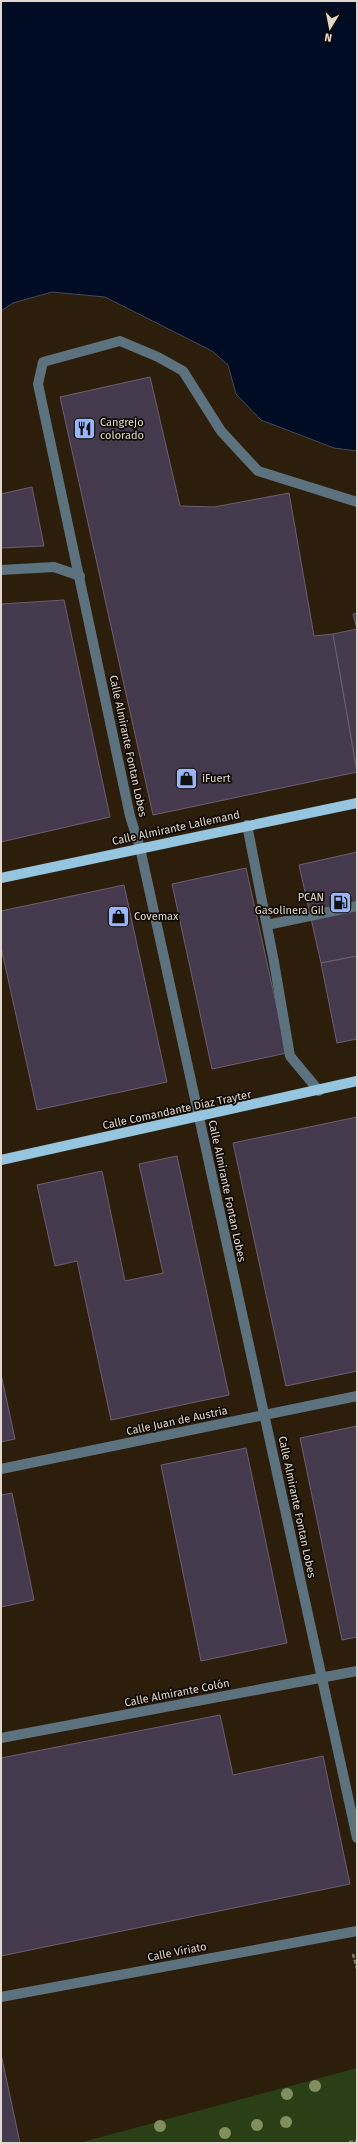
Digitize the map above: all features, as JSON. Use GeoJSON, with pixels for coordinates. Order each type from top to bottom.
{"type":"FeatureCollection","features":[{"type":"Feature","properties":{"kind":"main road","name":"Calle Almirante Lallemand"},"geometry":{"type":"LineString","coordinates":[[1,878],[357,803]]}},
{"type":"Feature","properties":{"kind":"main road","name":"Calle Comandante Díaz Trayter"},"geometry":{"type":"LineString","coordinates":[[1,1160],[319,1091],[357,1081]]}},
{"type":"Feature","properties":{"kind":"street","name":"Calle Almirante Fontan Lobes"},"geometry":{"type":"LineString","coordinates":[[357,502],[258,470],[221,431],[183,371],[158,357],[120,341],[44,362],[38,384],[130,816],[140,848],[357,1838]]}},
{"type":"Feature","properties":{"kind":"street"},"geometry":{"type":"LineString","coordinates":[[1,570],[54,567],[80,576]]}},
{"type":"Feature","properties":{"kind":"street"},"geometry":{"type":"LineString","coordinates":[[247,825],[274,962],[290,1056],[319,1091]]}},
{"type":"Feature","properties":{"kind":"street"},"geometry":{"type":"LineString","coordinates":[[267,925],[357,906]]}},
{"type":"Feature","properties":{"kind":"street","name":"Calle Juan de Austria"},"geometry":{"type":"LineString","coordinates":[[1,1469],[357,1396]]}},
{"type":"Feature","properties":{"kind":"street","name":"Calle Almirante Colón"},"geometry":{"type":"LineString","coordinates":[[1,1738],[357,1671]]}},
{"type":"Feature","properties":{"kind":"street","name":"Calle Viriato"},"geometry":{"type":"LineString","coordinates":[[1,1997],[357,1931]]}},
{"type":"Feature","properties":{"kind":"path"},"geometry":{"type":"LineString","coordinates":[[351,1949],[357,1969]]}},
{"type":"Feature","properties":{"kind":"path"},"geometry":{"type":"LineString","coordinates":[[349,2142],[357,2141]]}},
{"type":"Feature","properties":{"kind":"green space"},"geometry":{"type":"Polygon","coordinates":[[[357,2068],[357,2143],[79,2143],[357,2068]]]}},
{"type":"Feature","properties":{"kind":"water"},"geometry":{"type":"Polygon","coordinates":[[[1,1],[357,1],[357,451],[334,448],[261,420],[236,394],[228,365],[212,351],[105,297],[52,292],[13,303],[1,311],[1,1]]]}},
{"type":"Feature","properties":{"kind":"building"},"geometry":{"type":"Polygon","coordinates":[[[150,377],[180,506],[214,507],[289,493],[314,636],[333,634],[357,772],[153,815],[60,397],[150,377]]]}},
{"type":"Feature","properties":{"kind":"building"},"geometry":{"type":"Polygon","coordinates":[[[32,487],[44,546],[1,548],[1,494],[32,487]]]}},
{"type":"Feature","properties":{"kind":"building"},"geometry":{"type":"Polygon","coordinates":[[[64,600],[110,817],[1,842],[1,604],[64,600]]]}},
{"type":"Feature","properties":{"kind":"building"},"geometry":{"type":"Polygon","coordinates":[[[357,613],[357,629],[353,614],[357,613]]]}},
{"type":"Feature","properties":{"kind":"building"},"geometry":{"type":"Polygon","coordinates":[[[357,629],[357,765],[356,765],[333,634],[357,629]]]}},
{"type":"Feature","properties":{"kind":"building"},"geometry":{"type":"Polygon","coordinates":[[[357,852],[357,956],[321,963],[299,865],[357,852]]]}},
{"type":"Feature","properties":{"kind":"building"},"geometry":{"type":"Polygon","coordinates":[[[246,868],[287,1053],[212,1069],[172,884],[246,868]]]}},
{"type":"Feature","properties":{"kind":"building"},"geometry":{"type":"Polygon","coordinates":[[[124,885],[167,1082],[37,1110],[1,947],[1,911],[124,885]]]}},
{"type":"Feature","properties":{"kind":"building"},"geometry":{"type":"Polygon","coordinates":[[[357,956],[357,1039],[337,1043],[321,963],[357,956]]]}},
{"type":"Feature","properties":{"kind":"building"},"geometry":{"type":"Polygon","coordinates":[[[357,1117],[357,1371],[286,1386],[233,1143],[357,1117]]]}},
{"type":"Feature","properties":{"kind":"building"},"geometry":{"type":"Polygon","coordinates":[[[177,1156],[229,1395],[111,1420],[77,1261],[55,1266],[37,1185],[102,1171],[125,1281],[163,1273],[139,1164],[177,1156]]]}},
{"type":"Feature","properties":{"kind":"building"},"geometry":{"type":"Polygon","coordinates":[[[1,1374],[15,1439],[1,1442],[1,1374]]]}},
{"type":"Feature","properties":{"kind":"building"},"geometry":{"type":"Polygon","coordinates":[[[357,1426],[357,1637],[342,1640],[300,1438],[357,1426]]]}},
{"type":"Feature","properties":{"kind":"building"},"geometry":{"type":"Polygon","coordinates":[[[246,1448],[287,1643],[201,1661],[161,1465],[246,1448]]]}},
{"type":"Feature","properties":{"kind":"building"},"geometry":{"type":"Polygon","coordinates":[[[12,1493],[34,1600],[1,1607],[1,1495],[12,1493]]]}},
{"type":"Feature","properties":{"kind":"building"},"geometry":{"type":"Polygon","coordinates":[[[220,1715],[233,1775],[323,1756],[350,1884],[1,1956],[1,1758],[220,1715]]]}},
{"type":"Feature","properties":{"kind":"building"},"geometry":{"type":"Polygon","coordinates":[[[1,2054],[20,2143],[1,2143],[1,2054]]]}},
{"type":"Feature","properties":{"kind":"place","name":"Cangrejo colorado"},"geometry":{"type":"Point","coordinates":[85,428]}},
{"type":"Feature","properties":{"kind":"place","name":"iFuert"},"geometry":{"type":"Point","coordinates":[186,778]}},
{"type":"Feature","properties":{"kind":"place","name":"PCAN Gasolinera Gil"},"geometry":{"type":"Point","coordinates":[340,903]}},
{"type":"Feature","properties":{"kind":"place","name":"Covemax"},"geometry":{"type":"Point","coordinates":[118,916]}}]}
